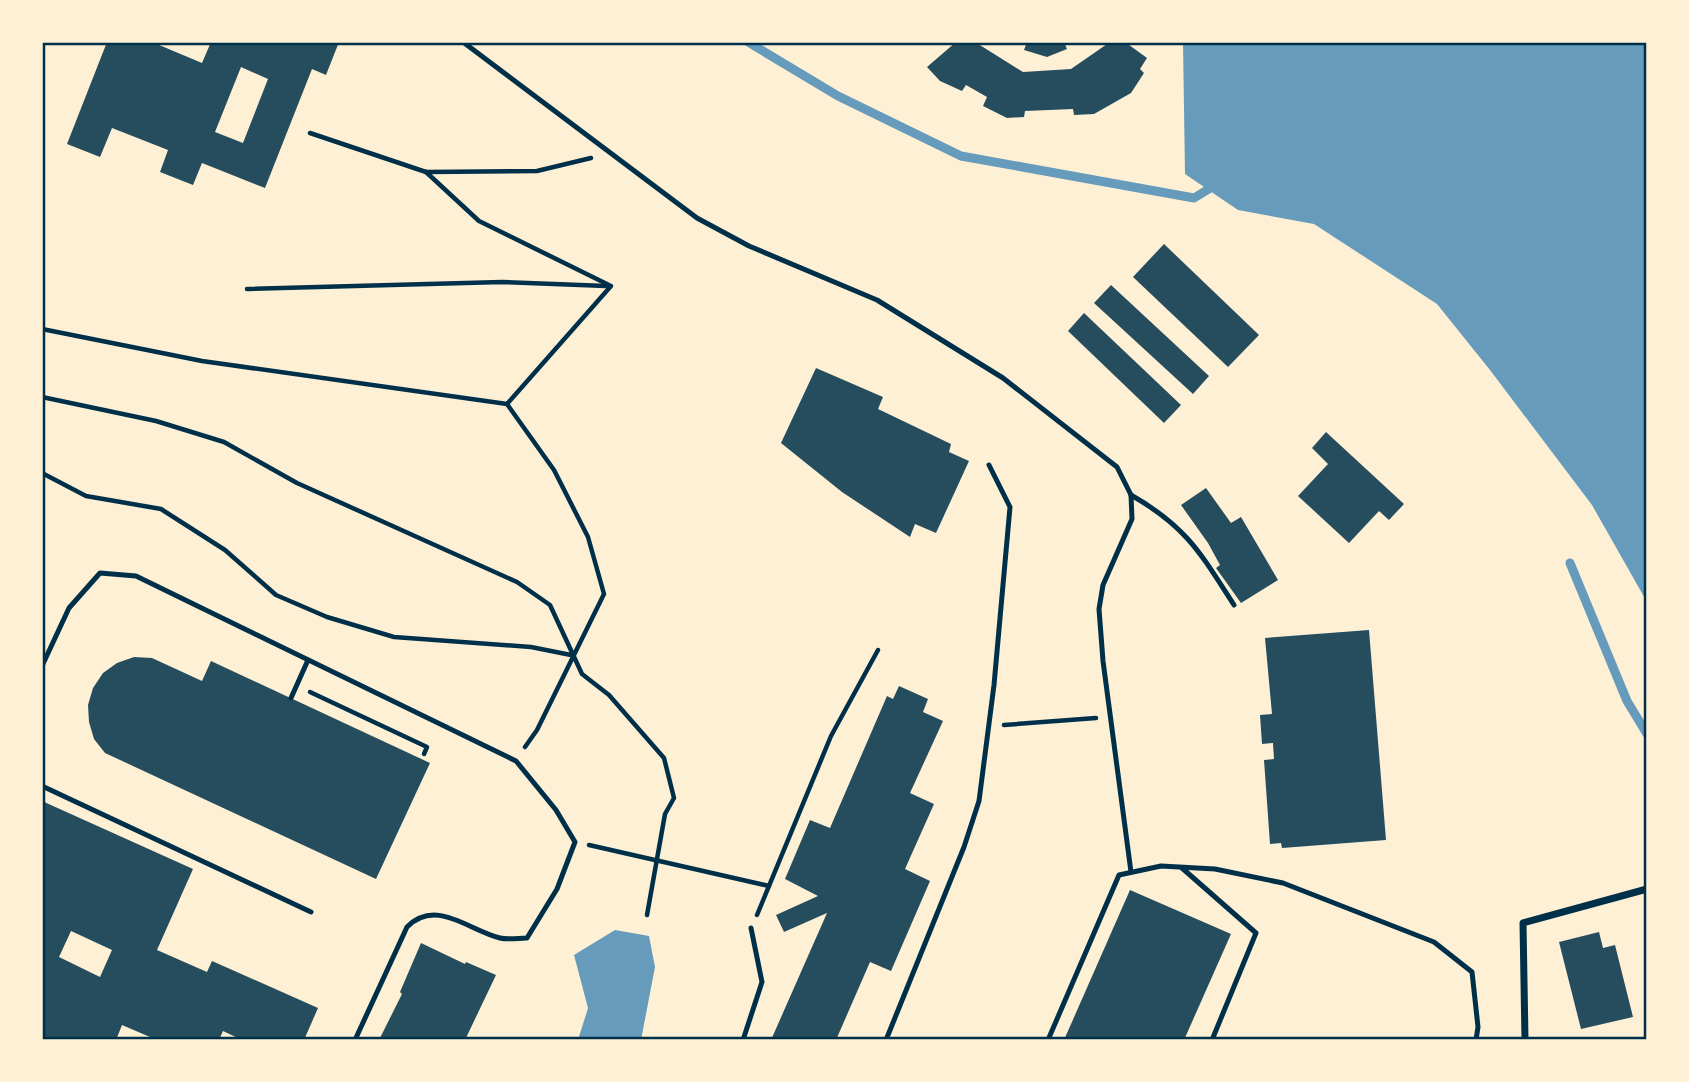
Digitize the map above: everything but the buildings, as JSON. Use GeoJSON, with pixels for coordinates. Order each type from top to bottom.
{"type":"FeatureCollection","features":[{"type":"Feature","properties":{"kind":"street"},"geometry":{"type":"LineString","coordinates":[[1525,1040],[1523,923],[1647,889]]}},
{"type":"Feature","properties":{"kind":"lane"},"geometry":{"type":"LineString","coordinates":[[463,42],[697,218],[749,246],[877,300],[1003,378],[1117,467],[1131,495],[1132,519],[1103,585],[1099,609],[1110,717],[1131,872]]}},
{"type":"Feature","properties":{"kind":"lane"},"geometry":{"type":"LineString","coordinates":[[886,1040],[964,847],[979,801],[1010,508],[989,465]]}},
{"type":"Feature","properties":{"kind":"lane"},"geometry":{"type":"LineString","coordinates":[[1131,495],[1163,513],[1193,543],[1234,605]]}},
{"type":"Feature","properties":{"kind":"lane"},"geometry":{"type":"LineString","coordinates":[[42,666],[69,608],[100,573],[135,576],[516,761],[556,810],[575,842],[557,889],[527,937],[502,939],[440,914],[417,918],[402,938],[355,1040]]}},
{"type":"Feature","properties":{"kind":"lane"},"geometry":{"type":"LineString","coordinates":[[291,698],[309,660]]}},
{"type":"Feature","properties":{"kind":"lane"},"geometry":{"type":"LineString","coordinates":[[42,786],[311,912]]}},
{"type":"Feature","properties":{"kind":"lane"},"geometry":{"type":"LineString","coordinates":[[1048,1040],[1119,875],[1161,866],[1216,869],[1283,883],[1434,942],[1472,972],[1478,1027],[1475,1040]]}},
{"type":"Feature","properties":{"kind":"lane"},"geometry":{"type":"LineString","coordinates":[[1180,867],[1256,933],[1212,1040]]}},
{"type":"Feature","properties":{"kind":"lane"},"geometry":{"type":"LineString","coordinates":[[743,1040],[762,982],[751,928]]}},
{"type":"Feature","properties":{"kind":"path"},"geometry":{"type":"LineString","coordinates":[[310,133],[426,172],[537,171],[609,154]]}},
{"type":"Feature","properties":{"kind":"path"},"geometry":{"type":"LineString","coordinates":[[426,172],[479,221],[611,286]]}},
{"type":"Feature","properties":{"kind":"path"},"geometry":{"type":"LineString","coordinates":[[247,289],[502,282],[611,286]]}},
{"type":"Feature","properties":{"kind":"path"},"geometry":{"type":"LineString","coordinates":[[507,404],[611,286]]}},
{"type":"Feature","properties":{"kind":"path"},"geometry":{"type":"LineString","coordinates":[[42,329],[202,361],[507,404],[554,470],[583,526],[604,594],[537,730],[516,761]]}},
{"type":"Feature","properties":{"kind":"path"},"geometry":{"type":"LineString","coordinates":[[42,397],[156,421],[224,442],[297,483],[517,582],[550,605],[582,674],[608,695],[664,758],[674,798],[665,814],[647,915]]}},
{"type":"Feature","properties":{"kind":"path"},"geometry":{"type":"LineString","coordinates":[[42,473],[86,496],[160,509],[225,551],[276,595],[327,617],[394,637],[417,637],[441,643],[508,645],[572,655]]}},
{"type":"Feature","properties":{"kind":"path"},"geometry":{"type":"LineString","coordinates":[[751,928],[831,736],[878,650]]}},
{"type":"Feature","properties":{"kind":"path"},"geometry":{"type":"LineString","coordinates":[[296,686],[427,747],[424,754]]}},
{"type":"Feature","properties":{"kind":"path"},"geometry":{"type":"LineString","coordinates":[[989,726],[1110,717]]}},
{"type":"Feature","properties":{"kind":"path"},"geometry":{"type":"LineString","coordinates":[[605,848],[769,886]]}},
{"type":"Feature","properties":{"kind":"water"},"geometry":{"type":"Polygon","coordinates":[[[1183,42],[1647,42],[1647,602],[1592,505],[1437,304],[1314,224],[1238,210],[1185,174],[1183,42]]]}},
{"type":"Feature","properties":{"kind":"water"},"geometry":{"type":"Polygon","coordinates":[[[615,930],[649,936],[655,967],[641,1040],[578,1040],[588,1008],[574,955],[615,930]]]}},
{"type":"Feature","properties":{"kind":"waterway"},"geometry":{"type":"LineString","coordinates":[[748,42],[838,96],[961,156],[1194,198],[1217,184]]}},
{"type":"Feature","properties":{"kind":"waterway"},"geometry":{"type":"LineString","coordinates":[[1570,563],[1627,701],[1647,734]]}}]}
